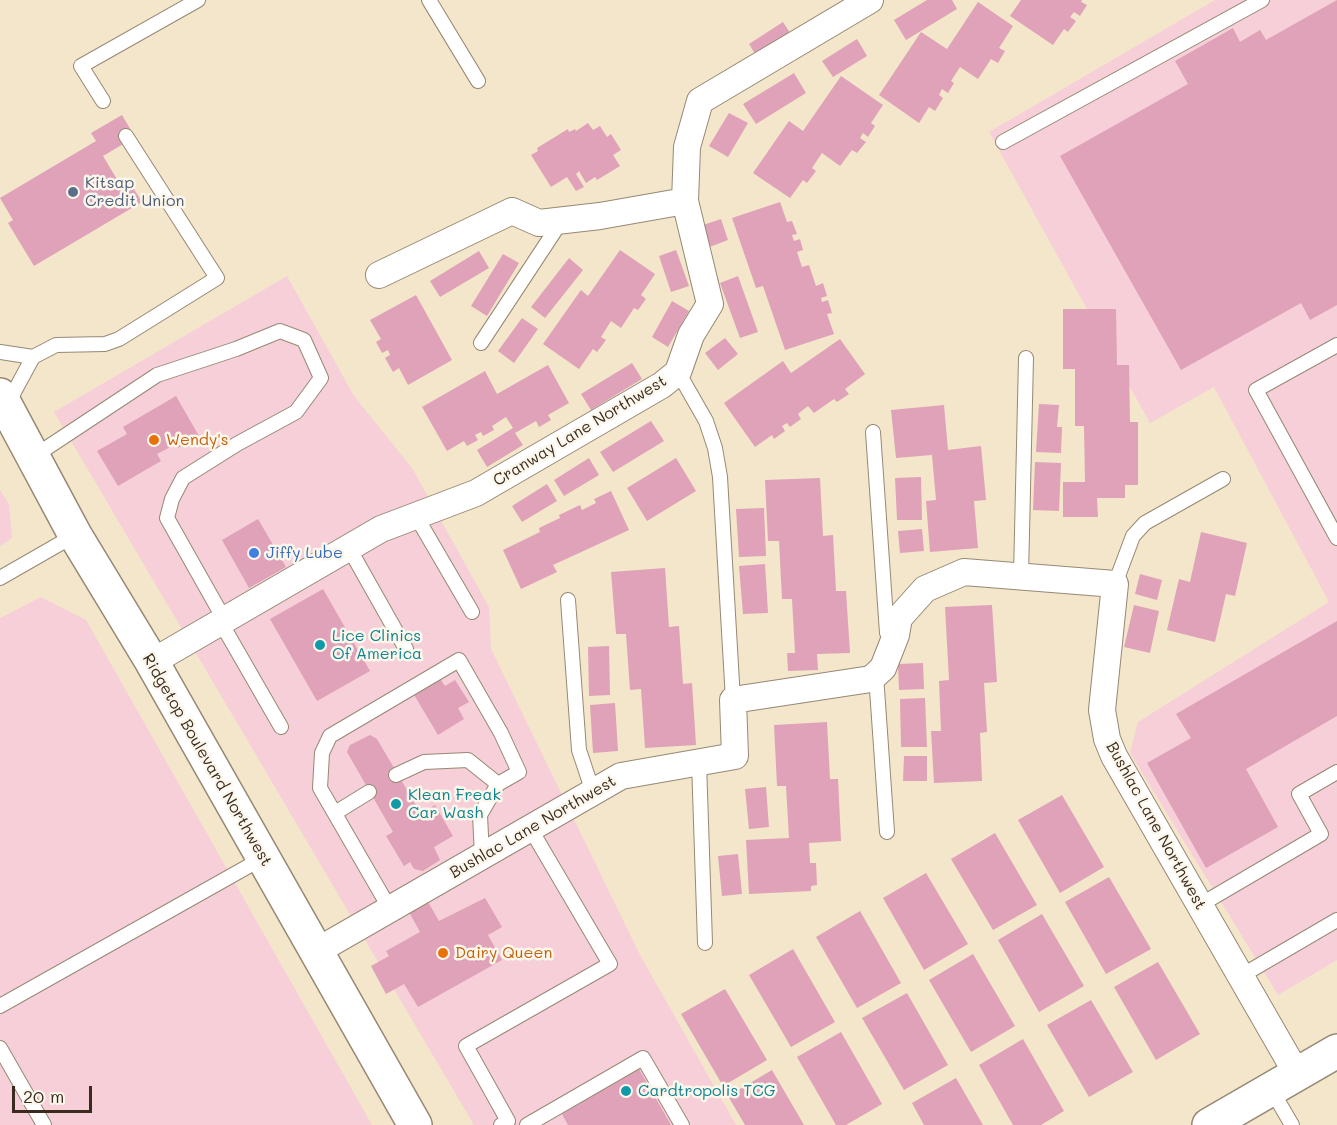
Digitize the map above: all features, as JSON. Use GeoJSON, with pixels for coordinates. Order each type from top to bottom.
{"type":"FeatureCollection","features":[{"type":"Feature","properties":{"kind":"main road","name":"Ridgetop Boulevard Northwest"},"geometry":{"type":"LineString","coordinates":[[3,401],[75,535],[152,662],[415,1125]]}},
{"type":"Feature","properties":{"kind":"main road"},"geometry":{"type":"LineString","coordinates":[[1209,1125],[1337,1051]]}},
{"type":"Feature","properties":{"kind":"street","name":"Cranway Lane Northwest"},"geometry":{"type":"LineString","coordinates":[[152,662],[381,529],[476,493],[662,385],[678,372],[691,335],[710,304],[685,201],[687,147],[700,101],[870,0]]}},
{"type":"Feature","properties":{"kind":"street"},"geometry":{"type":"LineString","coordinates":[[379,275],[512,211],[539,224],[685,201]]}},
{"type":"Feature","properties":{"kind":"street"},"geometry":{"type":"LineString","coordinates":[[733,700],[871,679],[883,668],[899,618],[925,589],[964,572],[1115,584]]}},
{"type":"Feature","properties":{"kind":"street","name":"Bushlac Lane Northwest"},"geometry":{"type":"LineString","coordinates":[[1115,584],[1102,710],[1107,740],[1114,756],[1241,976],[1284,1082]]}},
{"type":"Feature","properties":{"kind":"street","name":"Bushlac Lane Northwest"},"geometry":{"type":"LineString","coordinates":[[317,951],[621,776],[735,756],[733,700]]}},
{"type":"Feature","properties":{"kind":"lane"},"geometry":{"type":"LineString","coordinates":[[104,101],[81,66],[198,0]]}},
{"type":"Feature","properties":{"kind":"lane"},"geometry":{"type":"LineString","coordinates":[[429,0],[478,81]]}},
{"type":"Feature","properties":{"kind":"lane"},"geometry":{"type":"LineString","coordinates":[[1003,142],[1262,0]]}},
{"type":"Feature","properties":{"kind":"lane"},"geometry":{"type":"LineString","coordinates":[[3,401],[33,357],[56,345],[112,342],[217,278],[126,136]]}},
{"type":"Feature","properties":{"kind":"lane"},"geometry":{"type":"LineString","coordinates":[[481,343],[562,220]]}},
{"type":"Feature","properties":{"kind":"lane"},"geometry":{"type":"LineString","coordinates":[[33,457],[157,375],[236,349],[280,331],[304,340],[321,378],[296,412],[237,444],[183,478],[172,499],[167,518],[281,727]]}},
{"type":"Feature","properties":{"kind":"lane"},"geometry":{"type":"LineString","coordinates":[[1337,345],[1256,390],[1337,538]]}},
{"type":"Feature","properties":{"kind":"lane"},"geometry":{"type":"LineString","coordinates":[[0,352],[33,357]]}},
{"type":"Feature","properties":{"kind":"lane"},"geometry":{"type":"LineString","coordinates":[[1021,576],[1026,358]]}},
{"type":"Feature","properties":{"kind":"lane"},"geometry":{"type":"LineString","coordinates":[[678,372],[706,421],[715,448],[720,477],[733,700]]}},
{"type":"Feature","properties":{"kind":"lane"},"geometry":{"type":"LineString","coordinates":[[873,432],[889,653]]}},
{"type":"Feature","properties":{"kind":"lane"},"geometry":{"type":"LineString","coordinates":[[1115,584],[1133,536],[1145,523],[1223,479]]}},
{"type":"Feature","properties":{"kind":"lane"},"geometry":{"type":"LineString","coordinates":[[416,516],[472,612]]}},
{"type":"Feature","properties":{"kind":"lane"},"geometry":{"type":"LineString","coordinates":[[0,578],[75,535]]}},
{"type":"Feature","properties":{"kind":"lane"},"geometry":{"type":"LineString","coordinates":[[349,548],[406,649]]}},
{"type":"Feature","properties":{"kind":"lane"},"geometry":{"type":"LineString","coordinates":[[568,600],[579,750],[593,792]]}},
{"type":"Feature","properties":{"kind":"lane"},"geometry":{"type":"LineString","coordinates":[[390,909],[320,788],[322,753],[330,736],[459,660],[501,733],[519,772],[498,784],[480,815],[482,856]]}},
{"type":"Feature","properties":{"kind":"lane"},"geometry":{"type":"LineString","coordinates":[[876,675],[887,832]]}},
{"type":"Feature","properties":{"kind":"lane"},"geometry":{"type":"LineString","coordinates":[[396,775],[424,762],[468,760],[498,784]]}},
{"type":"Feature","properties":{"kind":"lane"},"geometry":{"type":"LineString","coordinates":[[699,762],[705,943]]}},
{"type":"Feature","properties":{"kind":"lane"},"geometry":{"type":"LineString","coordinates":[[1200,905],[1321,834],[1299,794],[1337,772]]}},
{"type":"Feature","properties":{"kind":"lane"},"geometry":{"type":"LineString","coordinates":[[335,813],[369,792]]}},
{"type":"Feature","properties":{"kind":"lane"},"geometry":{"type":"LineString","coordinates":[[508,1124],[466,1046],[610,964],[530,828]]}},
{"type":"Feature","properties":{"kind":"lane"},"geometry":{"type":"LineString","coordinates":[[0,1006],[262,858]]}},
{"type":"Feature","properties":{"kind":"lane"},"geometry":{"type":"LineString","coordinates":[[1241,976],[1337,920]]}},
{"type":"Feature","properties":{"kind":"lane"},"geometry":{"type":"LineString","coordinates":[[0,1048],[44,1125]]}},
{"type":"Feature","properties":{"kind":"lane"},"geometry":{"type":"LineString","coordinates":[[527,1125],[643,1058],[682,1125]]}},
{"type":"Feature","properties":{"kind":"lane"},"geometry":{"type":"LineString","coordinates":[[1284,1082],[1292,1125]]}},
{"type":"Feature","properties":{"kind":"shaded area"},"geometry":{"type":"Polygon","coordinates":[[[1215,0],[1337,0],[1337,960],[1278,995],[1130,753],[1138,722],[1329,602],[1214,387],[1150,423],[989,132],[1215,0]]]}},
{"type":"Feature","properties":{"kind":"shaded area"},"geometry":{"type":"Polygon","coordinates":[[[287,276],[354,396],[412,468],[489,607],[491,649],[640,955],[736,1125],[474,1125],[54,412],[287,276]]]}},
{"type":"Feature","properties":{"kind":"shaded area"},"geometry":{"type":"Polygon","coordinates":[[[0,490],[9,504],[12,538],[0,546],[0,490]]]}},
{"type":"Feature","properties":{"kind":"shaded area"},"geometry":{"type":"Polygon","coordinates":[[[41,597],[86,620],[372,1125],[0,1125],[0,618],[41,597]]]}},
{"type":"Feature","properties":{"kind":"building"},"geometry":{"type":"Polygon","coordinates":[[[927,0],[952,0],[957,9],[906,40],[894,20],[927,0]]]}},
{"type":"Feature","properties":{"kind":"building"},"geometry":{"type":"Polygon","coordinates":[[[1021,0],[1082,0],[1081,2],[1087,5],[1080,16],[1074,12],[1070,17],[1076,21],[1068,32],[1064,29],[1053,45],[1010,16],[1021,0]]]}},
{"type":"Feature","properties":{"kind":"building"},"geometry":{"type":"Polygon","coordinates":[[[1337,0],[1337,305],[1310,320],[1301,303],[1181,370],[1060,156],[1188,84],[1175,61],[1233,28],[1240,42],[1260,30],[1266,40],[1337,0]]]}},
{"type":"Feature","properties":{"kind":"building"},"geometry":{"type":"Polygon","coordinates":[[[978,2],[1013,26],[999,48],[1005,51],[998,63],[991,59],[978,79],[960,67],[951,81],[954,83],[948,93],[942,89],[939,95],[943,98],[935,111],[929,107],[919,123],[879,95],[921,32],[947,49],[978,2]]]}},
{"type":"Feature","properties":{"kind":"building"},"geometry":{"type":"Polygon","coordinates":[[[783,22],[794,39],[759,60],[749,44],[783,22]]]}},
{"type":"Feature","properties":{"kind":"building"},"geometry":{"type":"Polygon","coordinates":[[[857,39],[867,56],[833,77],[822,61],[857,39]]]}},
{"type":"Feature","properties":{"kind":"building"},"geometry":{"type":"Polygon","coordinates":[[[794,73],[806,93],[756,124],[743,104],[794,73]]]}},
{"type":"Feature","properties":{"kind":"building"},"geometry":{"type":"Polygon","coordinates":[[[841,76],[883,105],[871,123],[875,126],[868,137],[863,133],[860,138],[866,142],[857,153],[852,150],[840,166],[822,153],[812,168],[816,171],[807,183],[803,180],[790,198],[753,173],[789,121],[803,131],[841,76]]]}},
{"type":"Feature","properties":{"kind":"building"},"geometry":{"type":"Polygon","coordinates":[[[729,113],[748,123],[728,157],[709,146],[729,113]]]}},
{"type":"Feature","properties":{"kind":"building","name":"Kitsap Credit Union"},"geometry":{"type":"Polygon","coordinates":[[[122,115],[135,137],[103,156],[121,186],[129,181],[142,202],[34,266],[8,223],[13,220],[0,198],[96,141],[91,133],[122,115]]]}},
{"type":"Feature","properties":{"kind":"building"},"geometry":{"type":"Polygon","coordinates":[[[588,123],[593,130],[600,126],[607,137],[611,134],[621,150],[613,155],[620,166],[597,180],[595,177],[586,183],[579,171],[576,174],[584,187],[576,191],[567,177],[551,187],[531,155],[538,151],[537,148],[568,129],[569,132],[575,129],[576,131],[588,123]]]}},
{"type":"Feature","properties":{"kind":"building"},"geometry":{"type":"Polygon","coordinates":[[[780,202],[787,222],[792,221],[797,234],[792,235],[794,241],[800,239],[803,250],[797,252],[802,267],[809,265],[816,286],[823,283],[827,296],[821,298],[822,302],[828,300],[832,313],[827,314],[834,334],[785,350],[763,286],[756,288],[732,218],[780,202]]]}},
{"type":"Feature","properties":{"kind":"building"},"geometry":{"type":"Polygon","coordinates":[[[721,219],[728,240],[707,248],[700,226],[721,219]]]}},
{"type":"Feature","properties":{"kind":"building"},"geometry":{"type":"Polygon","coordinates":[[[620,250],[655,274],[641,295],[646,299],[638,310],[634,308],[621,328],[611,321],[601,337],[606,340],[597,352],[593,349],[579,369],[543,344],[581,290],[588,296],[620,250]]]}},
{"type":"Feature","properties":{"kind":"building"},"geometry":{"type":"Polygon","coordinates":[[[676,250],[689,286],[671,292],[659,256],[676,250]]]}},
{"type":"Feature","properties":{"kind":"building"},"geometry":{"type":"Polygon","coordinates":[[[479,251],[489,268],[440,297],[430,281],[479,251]]]}},
{"type":"Feature","properties":{"kind":"building"},"geometry":{"type":"Polygon","coordinates":[[[503,254],[519,263],[487,316],[471,306],[503,254]]]}},
{"type":"Feature","properties":{"kind":"building"},"geometry":{"type":"Polygon","coordinates":[[[569,258],[583,270],[545,318],[531,307],[569,258]]]}},
{"type":"Feature","properties":{"kind":"building"},"geometry":{"type":"Polygon","coordinates":[[[738,276],[758,332],[740,338],[720,283],[738,276]]]}},
{"type":"Feature","properties":{"kind":"building"},"geometry":{"type":"Polygon","coordinates":[[[416,295],[452,360],[408,385],[399,368],[393,372],[385,358],[390,355],[388,350],[382,353],[376,342],[381,339],[370,320],[416,295]]]}},
{"type":"Feature","properties":{"kind":"building"},"geometry":{"type":"Polygon","coordinates":[[[672,301],[689,311],[668,347],[652,337],[672,301]]]}},
{"type":"Feature","properties":{"kind":"building"},"geometry":{"type":"Polygon","coordinates":[[[1063,309],[1116,309],[1117,365],[1129,365],[1130,422],[1138,422],[1138,485],[1125,485],[1125,498],[1097,498],[1098,517],[1063,517],[1063,482],[1085,482],[1084,426],[1075,426],[1075,369],[1063,369],[1063,309]]]}},
{"type":"Feature","properties":{"kind":"building"},"geometry":{"type":"Polygon","coordinates":[[[522,318],[538,329],[514,363],[498,351],[522,318]]]}},
{"type":"Feature","properties":{"kind":"building"},"geometry":{"type":"Polygon","coordinates":[[[725,338],[738,354],[718,370],[705,353],[725,338]]]}},
{"type":"Feature","properties":{"kind":"building"},"geometry":{"type":"Polygon","coordinates":[[[840,339],[865,374],[845,389],[849,394],[837,402],[834,399],[814,413],[808,406],[798,414],[801,419],[790,427],[787,423],[782,426],[785,431],[774,439],[772,435],[755,447],[724,403],[783,361],[791,373],[840,339]]]}},
{"type":"Feature","properties":{"kind":"building"},"geometry":{"type":"Polygon","coordinates":[[[632,363],[642,379],[591,410],[581,394],[632,363]]]}},
{"type":"Feature","properties":{"kind":"building"},"geometry":{"type":"Polygon","coordinates":[[[548,365],[569,403],[548,415],[551,420],[539,427],[536,421],[515,433],[523,445],[487,467],[477,450],[513,428],[506,417],[492,426],[494,430],[483,436],[481,432],[475,435],[478,440],[467,446],[464,441],[447,451],[422,407],[485,371],[497,394],[548,365]]]}},
{"type":"Feature","properties":{"kind":"building","name":"Wendy's"},"geometry":{"type":"Polygon","coordinates":[[[176,396],[199,436],[178,448],[176,444],[157,454],[161,461],[118,486],[97,451],[127,434],[123,427],[176,396]]]}},
{"type":"Feature","properties":{"kind":"building"},"geometry":{"type":"Polygon","coordinates":[[[1039,404],[1059,405],[1057,427],[1062,427],[1061,453],[1036,452],[1039,404]]]}},
{"type":"Feature","properties":{"kind":"building"},"geometry":{"type":"Polygon","coordinates":[[[944,405],[948,450],[981,446],[986,500],[974,501],[978,548],[930,552],[926,501],[936,500],[932,455],[896,458],[891,410],[944,405]]]}},
{"type":"Feature","properties":{"kind":"building"},"geometry":{"type":"Polygon","coordinates":[[[651,421],[664,441],[613,472],[600,452],[651,421]]]}},
{"type":"Feature","properties":{"kind":"building"},"geometry":{"type":"Polygon","coordinates":[[[589,458],[599,475],[564,496],[554,480],[589,458]]]}},
{"type":"Feature","properties":{"kind":"building"},"geometry":{"type":"Polygon","coordinates":[[[676,458],[696,491],[647,521],[627,488],[676,458]]]}},
{"type":"Feature","properties":{"kind":"building"},"geometry":{"type":"Polygon","coordinates":[[[1035,462],[1061,463],[1059,511],[1033,510],[1035,462]]]}},
{"type":"Feature","properties":{"kind":"building"},"geometry":{"type":"Polygon","coordinates":[[[921,477],[922,520],[897,520],[895,478],[921,477]]]}},
{"type":"Feature","properties":{"kind":"building"},"geometry":{"type":"Polygon","coordinates":[[[820,478],[823,536],[833,535],[836,591],[846,591],[850,653],[817,654],[818,670],[788,671],[787,653],[795,653],[792,599],[782,599],[779,541],[768,541],[765,480],[820,478]]]}},
{"type":"Feature","properties":{"kind":"building"},"geometry":{"type":"Polygon","coordinates":[[[547,484],[557,501],[522,522],[512,506],[547,484]]]}},
{"type":"Feature","properties":{"kind":"building"},"geometry":{"type":"Polygon","coordinates":[[[611,491],[629,530],[553,565],[557,572],[521,589],[503,550],[540,532],[539,528],[560,518],[559,515],[580,505],[582,510],[596,503],[594,499],[611,491]]]}},
{"type":"Feature","properties":{"kind":"building"},"geometry":{"type":"Polygon","coordinates":[[[764,508],[766,556],[739,557],[736,509],[764,508]]]}},
{"type":"Feature","properties":{"kind":"building","name":"Jiffy Lube"},"geometry":{"type":"Polygon","coordinates":[[[258,519],[286,567],[249,588],[222,540],[258,519]]]}},
{"type":"Feature","properties":{"kind":"building"},"geometry":{"type":"Polygon","coordinates":[[[922,529],[924,551],[900,553],[898,531],[922,529]]]}},
{"type":"Feature","properties":{"kind":"building"},"geometry":{"type":"Polygon","coordinates":[[[1201,532],[1247,543],[1235,596],[1226,594],[1215,642],[1167,630],[1179,579],[1190,582],[1201,532]]]}},
{"type":"Feature","properties":{"kind":"building"},"geometry":{"type":"Polygon","coordinates":[[[765,564],[768,613],[743,614],[739,566],[765,564]]]}},
{"type":"Feature","properties":{"kind":"building"},"geometry":{"type":"Polygon","coordinates":[[[665,568],[669,627],[679,626],[683,684],[692,683],[696,745],[645,748],[641,689],[630,690],[626,634],[616,634],[611,572],[665,568]]]}},
{"type":"Feature","properties":{"kind":"building"},"geometry":{"type":"Polygon","coordinates":[[[1140,574],[1162,580],[1157,600],[1135,594],[1140,574]]]}},
{"type":"Feature","properties":{"kind":"building","name":"Lice Clinics Of America"},"geometry":{"type":"Polygon","coordinates":[[[323,589],[370,671],[317,701],[270,619],[323,589]]]}},
{"type":"Feature","properties":{"kind":"building"},"geometry":{"type":"Polygon","coordinates":[[[992,605],[997,682],[984,683],[987,732],[980,733],[982,781],[934,783],[931,731],[941,731],[939,681],[949,680],[945,607],[992,605]]]}},
{"type":"Feature","properties":{"kind":"building"},"geometry":{"type":"Polygon","coordinates":[[[1134,605],[1159,611],[1150,653],[1124,647],[1134,605]]]}},
{"type":"Feature","properties":{"kind":"building"},"geometry":{"type":"Polygon","coordinates":[[[1337,621],[1337,716],[1246,769],[1278,827],[1206,868],[1147,763],[1191,738],[1176,714],[1337,621]]]}},
{"type":"Feature","properties":{"kind":"building"},"geometry":{"type":"Polygon","coordinates":[[[609,646],[610,695],[589,696],[588,647],[609,646]]]}},
{"type":"Feature","properties":{"kind":"building"},"geometry":{"type":"Polygon","coordinates":[[[923,663],[924,689],[899,690],[898,664],[923,663]]]}},
{"type":"Feature","properties":{"kind":"building"},"geometry":{"type":"Polygon","coordinates":[[[439,677],[445,686],[455,680],[469,702],[458,708],[464,719],[438,735],[413,693],[439,677]]]}},
{"type":"Feature","properties":{"kind":"building"},"geometry":{"type":"Polygon","coordinates":[[[925,698],[927,747],[901,747],[900,699],[925,698]]]}},
{"type":"Feature","properties":{"kind":"building"},"geometry":{"type":"Polygon","coordinates":[[[615,703],[618,751],[593,753],[590,705],[615,703]]]}},
{"type":"Feature","properties":{"kind":"building"},"geometry":{"type":"Polygon","coordinates":[[[827,722],[830,779],[838,779],[841,841],[809,843],[810,863],[816,863],[817,885],[811,886],[811,891],[749,894],[746,840],[789,838],[786,786],[777,786],[774,725],[827,722]]]}},
{"type":"Feature","properties":{"kind":"building","name":"Klean Freak Car Wash"},"geometry":{"type":"Polygon","coordinates":[[[370,735],[377,739],[421,814],[435,805],[453,836],[434,847],[440,860],[423,871],[414,869],[410,862],[404,866],[386,836],[393,832],[347,752],[350,745],[370,735]]]}},
{"type":"Feature","properties":{"kind":"building"},"geometry":{"type":"Polygon","coordinates":[[[904,756],[927,756],[927,781],[903,781],[904,756]]]}},
{"type":"Feature","properties":{"kind":"building"},"geometry":{"type":"Polygon","coordinates":[[[766,787],[769,827],[749,829],[745,789],[766,787]]]}},
{"type":"Feature","properties":{"kind":"building"},"geometry":{"type":"Polygon","coordinates":[[[1062,795],[1104,867],[1060,893],[1018,820],[1062,795]]]}},
{"type":"Feature","properties":{"kind":"building"},"geometry":{"type":"Polygon","coordinates":[[[995,833],[1037,905],[993,930],[951,859],[995,833]]]}},
{"type":"Feature","properties":{"kind":"building"},"geometry":{"type":"Polygon","coordinates":[[[738,854],[742,894],[722,896],[718,856],[738,854]]]}},
{"type":"Feature","properties":{"kind":"building"},"geometry":{"type":"Polygon","coordinates":[[[926,873],[968,944],[924,970],[883,898],[926,873]]]}},
{"type":"Feature","properties":{"kind":"building"},"geometry":{"type":"Polygon","coordinates":[[[1109,877],[1151,949],[1106,974],[1065,902],[1109,877]]]}},
{"type":"Feature","properties":{"kind":"building","name":"Dairy Queen"},"geometry":{"type":"Polygon","coordinates":[[[485,898],[502,927],[488,935],[502,960],[418,1007],[404,984],[386,994],[371,966],[389,956],[386,951],[420,932],[409,912],[428,902],[439,921],[485,898]]]}},
{"type":"Feature","properties":{"kind":"building"},"geometry":{"type":"Polygon","coordinates":[[[860,911],[901,983],[857,1008],[816,937],[860,911]]]}},
{"type":"Feature","properties":{"kind":"building"},"geometry":{"type":"Polygon","coordinates":[[[1042,914],[1084,986],[1039,1012],[998,940],[1042,914]]]}},
{"type":"Feature","properties":{"kind":"building"},"geometry":{"type":"Polygon","coordinates":[[[793,949],[835,1022],[791,1047],[749,975],[793,949]]]}},
{"type":"Feature","properties":{"kind":"building"},"geometry":{"type":"Polygon","coordinates":[[[973,954],[1015,1026],[971,1052],[929,980],[973,954]]]}},
{"type":"Feature","properties":{"kind":"building"},"geometry":{"type":"Polygon","coordinates":[[[1158,962],[1200,1034],[1156,1060],[1114,987],[1158,962]]]}},
{"type":"Feature","properties":{"kind":"building"},"geometry":{"type":"Polygon","coordinates":[[[725,989],[767,1060],[723,1086],[681,1014],[725,989]]]}},
{"type":"Feature","properties":{"kind":"building"},"geometry":{"type":"Polygon","coordinates":[[[907,993],[948,1065],[904,1090],[862,1018],[907,993]]]}},
{"type":"Feature","properties":{"kind":"building"},"geometry":{"type":"Polygon","coordinates":[[[1091,1000],[1133,1072],[1089,1097],[1047,1025],[1091,1000]]]}},
{"type":"Feature","properties":{"kind":"building"},"geometry":{"type":"Polygon","coordinates":[[[841,1032],[882,1104],[846,1125],[836,1125],[797,1057],[841,1032]]]}},
{"type":"Feature","properties":{"kind":"building"},"geometry":{"type":"Polygon","coordinates":[[[1023,1039],[1064,1111],[1041,1125],[1013,1125],[979,1065],[1023,1039]]]}},
{"type":"Feature","properties":{"kind":"building","name":"Cardtropolis TCG"},"geometry":{"type":"Polygon","coordinates":[[[639,1069],[671,1125],[568,1125],[562,1114],[639,1069]]]}},
{"type":"Feature","properties":{"kind":"building"},"geometry":{"type":"Polygon","coordinates":[[[772,1070],[804,1125],[745,1125],[728,1096],[772,1070]]]}},
{"type":"Feature","properties":{"kind":"building"},"geometry":{"type":"Polygon","coordinates":[[[956,1078],[983,1125],[924,1125],[912,1103],[956,1078]]]}},
{"type":"Feature","properties":{"kind":"place","name":"Kitsap Credit Union"},"geometry":{"type":"Point","coordinates":[73,192]}},
{"type":"Feature","properties":{"kind":"place","name":"Wendy's"},"geometry":{"type":"Point","coordinates":[154,440]}},
{"type":"Feature","properties":{"kind":"place","name":"Jiffy Lube"},"geometry":{"type":"Point","coordinates":[254,553]}},
{"type":"Feature","properties":{"kind":"place","name":"Lice Clinics Of America"},"geometry":{"type":"Point","coordinates":[320,645]}},
{"type":"Feature","properties":{"kind":"place","name":"Klean Freak Car Wash"},"geometry":{"type":"Point","coordinates":[396,804]}},
{"type":"Feature","properties":{"kind":"place","name":"Dairy Queen"},"geometry":{"type":"Point","coordinates":[443,953]}},
{"type":"Feature","properties":{"kind":"place","name":"Cardtropolis TCG"},"geometry":{"type":"Point","coordinates":[626,1091]}}]}
